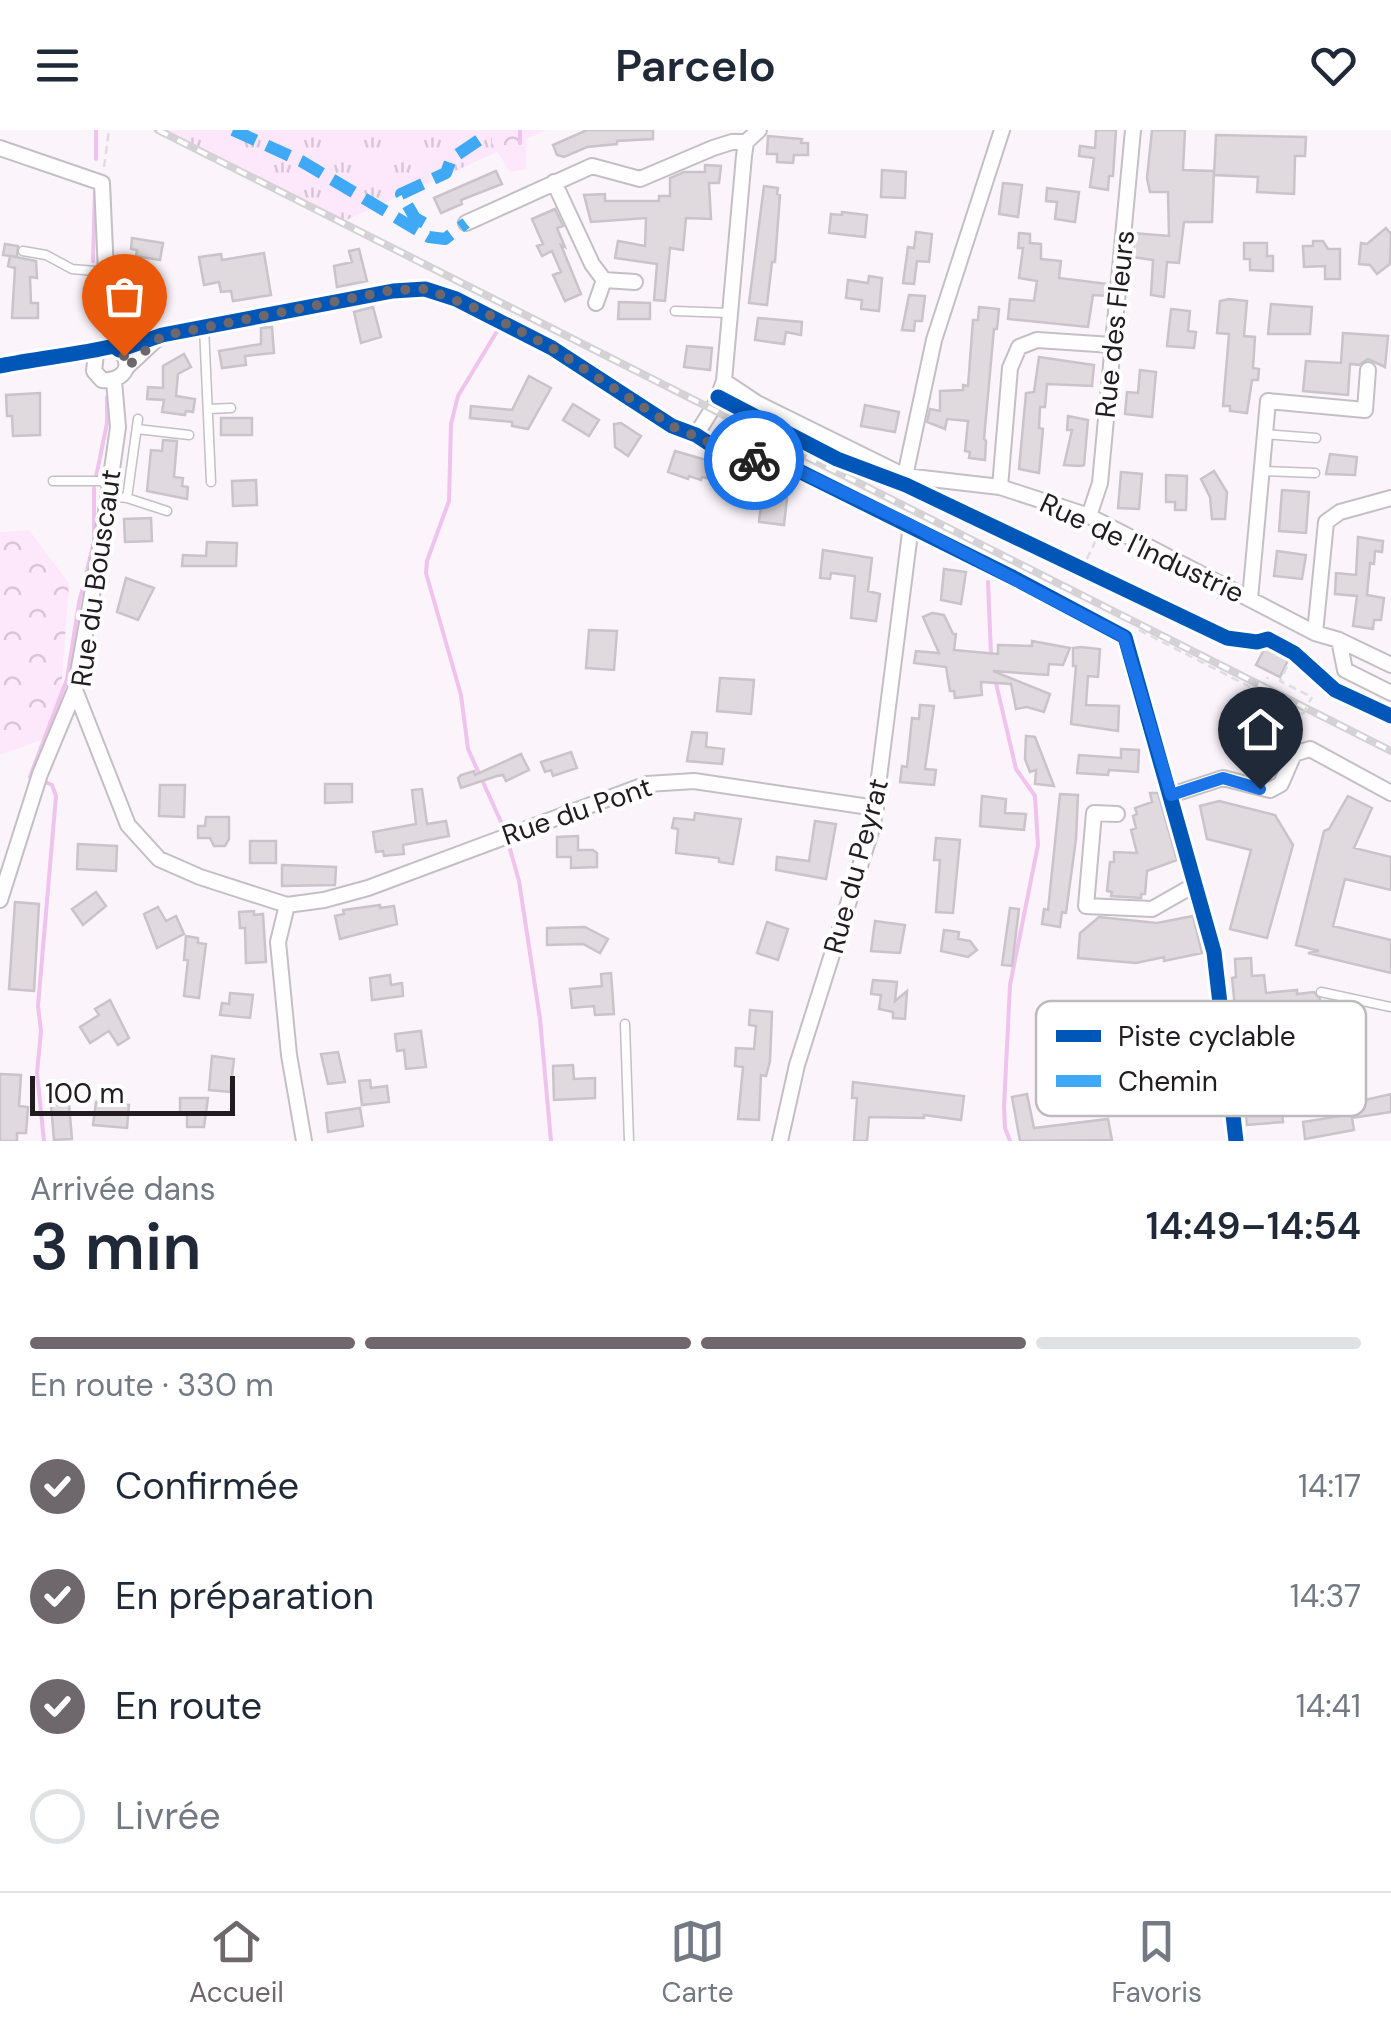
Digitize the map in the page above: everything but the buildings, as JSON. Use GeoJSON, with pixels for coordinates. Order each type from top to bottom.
{"type":"FeatureCollection","features":[{"type":"Feature","properties":{"kind":"street"},"geometry":{"type":"LineString","coordinates":[[696,435],[716,404],[724,381],[746,142],[758,130]]}},
{"type":"Feature","properties":{"kind":"street"},"geometry":{"type":"LineString","coordinates":[[905,476],[934,340],[1002,130]]}},
{"type":"Feature","properties":{"kind":"street","name":"Rue des Fleurs"},"geometry":{"type":"LineString","coordinates":[[1089,516],[1100,482],[1133,130]]}},
{"type":"Feature","properties":{"kind":"street"},"geometry":{"type":"LineString","coordinates":[[466,223],[592,166],[645,178],[713,148],[746,142]]}},
{"type":"Feature","properties":{"kind":"street"},"geometry":{"type":"LineString","coordinates":[[0,148],[102,184],[106,272],[118,324],[116,348],[127,367]]}},
{"type":"Feature","properties":{"kind":"street"},"geometry":{"type":"LineString","coordinates":[[554,182],[592,264],[604,280],[635,282]]}},
{"type":"Feature","properties":{"kind":"street"},"geometry":{"type":"LineString","coordinates":[[596,303],[604,280]]}},
{"type":"Feature","properties":{"kind":"street"},"geometry":{"type":"LineString","coordinates":[[0,366],[44,357],[96,353],[204,327],[393,290],[426,289],[456,299],[552,348],[672,426],[696,435],[722,452],[799,471],[911,525],[1124,637],[1214,952],[1220,1001]]}},
{"type":"Feature","properties":{"kind":"street"},"geometry":{"type":"LineString","coordinates":[[96,353],[94,371],[102,380],[114,382],[162,336]]}},
{"type":"Feature","properties":{"kind":"street"},"geometry":{"type":"LineString","coordinates":[[1000,487],[1010,368],[1019,347],[1037,340],[1112,345]]}},
{"type":"Feature","properties":{"kind":"street"},"geometry":{"type":"LineString","coordinates":[[1250,599],[1268,401],[1365,410],[1368,370]]}},
{"type":"Feature","properties":{"kind":"street","name":"Rue de l'Industrie"},"geometry":{"type":"LineString","coordinates":[[724,381],[758,403],[905,476],[1000,487],[1089,516],[1310,631],[1391,665]]}},
{"type":"Feature","properties":{"kind":"street","name":"Rue du Bouscaut"},"geometry":{"type":"LineString","coordinates":[[114,382],[118,427],[75,690],[128,825],[158,859],[286,905]]}},
{"type":"Feature","properties":{"kind":"street"},"geometry":{"type":"LineString","coordinates":[[1310,631],[1326,522],[1340,512],[1391,498]]}},
{"type":"Feature","properties":{"kind":"street","name":"Rue du Peyrat"},"geometry":{"type":"LineString","coordinates":[[780,1141],[797,1066],[848,911],[876,808],[911,525]]}},
{"type":"Feature","properties":{"kind":"street"},"geometry":{"type":"LineString","coordinates":[[1339,640],[1345,670],[1391,693]]}},
{"type":"Feature","properties":{"kind":"street"},"geometry":{"type":"LineString","coordinates":[[0,900],[40,774],[75,690]]}},
{"type":"Feature","properties":{"kind":"street"},"geometry":{"type":"LineString","coordinates":[[1171,795],[1223,778],[1270,790],[1281,784],[1294,754],[1310,749],[1391,793]]}},
{"type":"Feature","properties":{"kind":"street","name":"Rue du Pont"},"geometry":{"type":"LineString","coordinates":[[286,905],[368,888],[648,784],[694,781],[876,808]]}},
{"type":"Feature","properties":{"kind":"street"},"geometry":{"type":"LineString","coordinates":[[1118,814],[1094,813],[1086,906],[1152,908],[1196,884]]}},
{"type":"Feature","properties":{"kind":"street"},"geometry":{"type":"LineString","coordinates":[[286,905],[278,942],[289,1055],[304,1141]]}},
{"type":"Feature","properties":{"kind":"street"},"geometry":{"type":"LineString","coordinates":[[1233,1116],[1236,1141]]}},
{"type":"Feature","properties":{"kind":"lane"},"geometry":{"type":"LineString","coordinates":[[23,251],[46,255],[72,270],[106,272]]}},
{"type":"Feature","properties":{"kind":"lane"},"geometry":{"type":"LineString","coordinates":[[676,311],[730,313]]}},
{"type":"Feature","properties":{"kind":"lane"},"geometry":{"type":"LineString","coordinates":[[204,327],[211,482]]}},
{"type":"Feature","properties":{"kind":"lane"},"geometry":{"type":"LineString","coordinates":[[209,409],[230,408]]}},
{"type":"Feature","properties":{"kind":"lane"},"geometry":{"type":"LineString","coordinates":[[127,498],[138,424],[189,435]]}},
{"type":"Feature","properties":{"kind":"lane"},"geometry":{"type":"LineString","coordinates":[[1265,434],[1316,438]]}},
{"type":"Feature","properties":{"kind":"lane"},"geometry":{"type":"LineString","coordinates":[[1262,470],[1314,474]]}},
{"type":"Feature","properties":{"kind":"lane"},"geometry":{"type":"LineString","coordinates":[[53,481],[109,489],[167,511]]}},
{"type":"Feature","properties":{"kind":"lane"},"geometry":{"type":"LineString","coordinates":[[1321,992],[1360,1001]]}},
{"type":"Feature","properties":{"kind":"lane"},"geometry":{"type":"LineString","coordinates":[[1366,1002],[1391,1008]]}},
{"type":"Feature","properties":{"kind":"lane"},"geometry":{"type":"LineString","coordinates":[[625,1024],[628,1141]]}},
{"type":"Feature","properties":{"kind":"path"},"geometry":{"type":"LineString","coordinates":[[102,184],[109,130]]}},
{"type":"Feature","properties":{"kind":"path"},"geometry":{"type":"LineString","coordinates":[[1104,524],[1074,567],[1104,581]]}},
{"type":"Feature","properties":{"kind":"path"},"geometry":{"type":"LineString","coordinates":[[1124,637],[1131,626],[1303,714],[1312,697],[1280,681],[1287,649],[1310,631]]}},
{"type":"Feature","properties":{"kind":"path"},"geometry":{"type":"LineString","coordinates":[[1287,649],[1308,665]]}},
{"type":"Feature","properties":{"kind":"path"},"geometry":{"type":"LineString","coordinates":[[1261,690],[1268,677]]}},
{"type":"Feature","properties":{"kind":"green space"},"geometry":{"type":"Polygon","coordinates":[[[163,130],[546,130],[344,221],[163,130]]]}},
{"type":"Feature","properties":{"kind":"green space"},"geometry":{"type":"Polygon","coordinates":[[[492,130],[527,130],[526,169],[510,172],[492,143],[492,130]]]}},
{"type":"Feature","properties":{"kind":"green space"},"geometry":{"type":"Polygon","coordinates":[[[29,530],[69,583],[58,734],[0,755],[0,532],[29,530]]]}},
{"type":"Feature","properties":{"kind":"waterway"},"geometry":{"type":"LineString","coordinates":[[96,130],[96,159]]}},
{"type":"Feature","properties":{"kind":"waterway"},"geometry":{"type":"LineString","coordinates":[[520,130],[520,143]]}},
{"type":"Feature","properties":{"kind":"waterway"},"geometry":{"type":"LineString","coordinates":[[93,261],[95,189]]}},
{"type":"Feature","properties":{"kind":"waterway"},"geometry":{"type":"LineString","coordinates":[[93,274],[93,307],[106,336]]}},
{"type":"Feature","properties":{"kind":"waterway"},"geometry":{"type":"LineString","coordinates":[[496,333],[458,396],[451,424],[449,501],[426,573],[461,695],[468,749],[502,824]]}},
{"type":"Feature","properties":{"kind":"waterway"},"geometry":{"type":"LineString","coordinates":[[96,477],[107,423],[107,397]]}},
{"type":"Feature","properties":{"kind":"waterway"},"geometry":{"type":"LineString","coordinates":[[30,777],[67,679],[94,542],[94,488]]}},
{"type":"Feature","properties":{"kind":"waterway"},"geometry":{"type":"LineString","coordinates":[[988,582],[991,654]]}},
{"type":"Feature","properties":{"kind":"waterway"},"geometry":{"type":"LineString","coordinates":[[995,679],[1016,769],[1035,796],[1038,845],[1010,985],[1004,1107],[1010,1141]]}},
{"type":"Feature","properties":{"kind":"waterway"},"geometry":{"type":"LineString","coordinates":[[43,781],[52,785],[56,796],[38,1006],[41,1031],[37,1073],[44,1141]]}},
{"type":"Feature","properties":{"kind":"waterway"},"geometry":{"type":"LineString","coordinates":[[508,842],[519,881],[540,1019],[551,1141]]}},
{"type":"Feature","properties":{"kind":"railway"},"geometry":{"type":"LineString","coordinates":[[158,130],[1391,751]]}},
{"type":"Feature","properties":{"kind":"marked path"},"geometry":{"type":"LineString","coordinates":[[233,130],[301,161],[429,237],[445,239],[466,223]]}},
{"type":"Feature","properties":{"kind":"marked path"},"geometry":{"type":"LineString","coordinates":[[424,223],[415,218],[401,194],[446,173],[451,159],[482,138],[482,130]]}},
{"type":"Feature","properties":{"kind":"cycle path"},"geometry":{"type":"LineString","coordinates":[[0,366],[114,346],[119,350],[162,335],[393,291],[425,289],[456,299],[552,348],[672,426],[696,435],[722,452],[799,471],[1018,580],[1125,637],[1214,952],[1220,1001]]}},
{"type":"Feature","properties":{"kind":"cycle path"},"geometry":{"type":"LineString","coordinates":[[718,397],[837,459],[906,485],[1227,638],[1257,642],[1268,639],[1294,653],[1335,690],[1391,716]]}},
{"type":"Feature","properties":{"kind":"cycle path"},"geometry":{"type":"LineString","coordinates":[[1233,1116],[1236,1141]]}},
{"type":"Feature","properties":{"kind":"way so far"},"geometry":{"type":"LineString","coordinates":[[124,356],[127,367],[162,336],[393,290],[426,289],[456,299],[552,348],[677,429],[696,435],[722,452],[754,460]]}},
{"type":"Feature","properties":{"kind":"route"},"geometry":{"type":"LineString","coordinates":[[754,460],[799,471],[1124,637],[1171,795],[1223,778],[1260,789]]}}]}
